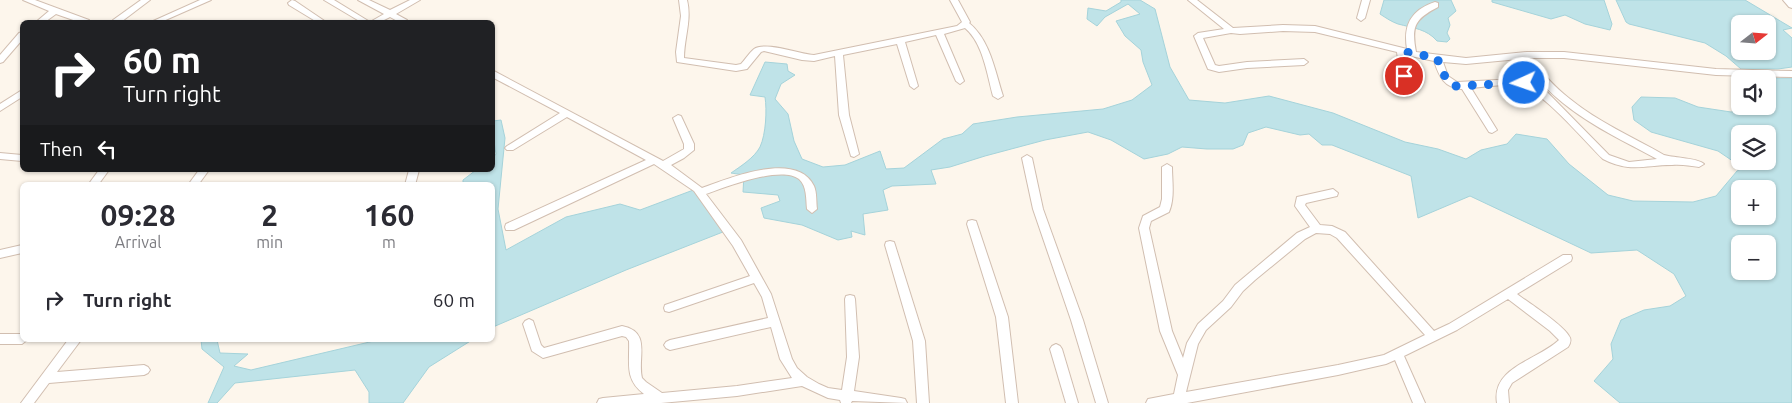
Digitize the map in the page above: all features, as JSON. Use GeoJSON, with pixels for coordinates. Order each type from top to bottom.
{"type":"FeatureCollection","features":[{"type":"Feature","properties":{"kind":"street"},"geometry":{"type":"LineString","coordinates":[[27,0],[80,20]]}},
{"type":"Feature","properties":{"kind":"street"},"geometry":{"type":"LineString","coordinates":[[119,20],[146,0]]}},
{"type":"Feature","properties":{"kind":"street"},"geometry":{"type":"LineString","coordinates":[[159,20],[207,0]]}},
{"type":"Feature","properties":{"kind":"street"},"geometry":{"type":"LineString","coordinates":[[328,0],[363,20]]}},
{"type":"Feature","properties":{"kind":"street"},"geometry":{"type":"LineString","coordinates":[[362,0],[401,20]]}},
{"type":"Feature","properties":{"kind":"street"},"geometry":{"type":"LineString","coordinates":[[378,20],[416,0]]}},
{"type":"Feature","properties":{"kind":"street"},"geometry":{"type":"LineString","coordinates":[[683,0],[687,22],[680,60],[740,68],[748,64],[758,50],[766,49],[807,58],[959,28],[965,24]]}},
{"type":"Feature","properties":{"kind":"street"},"geometry":{"type":"LineString","coordinates":[[954,0],[965,24],[973,30],[981,44],[998,96]]}},
{"type":"Feature","properties":{"kind":"street"},"geometry":{"type":"LineString","coordinates":[[1192,0],[1231,30]]}},
{"type":"Feature","properties":{"kind":"street"},"geometry":{"type":"LineString","coordinates":[[1361,18],[1366,0]]}},
{"type":"Feature","properties":{"kind":"street"},"geometry":{"type":"LineString","coordinates":[[1787,0],[1792,5]]}},
{"type":"Feature","properties":{"kind":"street"},"geometry":{"type":"LineString","coordinates":[[292,3],[319,20]]}},
{"type":"Feature","properties":{"kind":"street"},"geometry":{"type":"LineString","coordinates":[[1412,54],[1409,32],[1414,20],[1417,15],[1435,5]]}},
{"type":"Feature","properties":{"kind":"street"},"geometry":{"type":"LineString","coordinates":[[43,20],[55,11]]}},
{"type":"Feature","properties":{"kind":"street"},"geometry":{"type":"LineString","coordinates":[[1304,62],[1247,65],[1219,69],[1211,66],[1198,36],[1231,30],[1308,28],[1412,54],[1466,61],[1522,56],[1564,55],[1716,72],[1792,74]]}},
{"type":"Feature","properties":{"kind":"street"},"geometry":{"type":"LineString","coordinates":[[939,32],[960,81]]}},
{"type":"Feature","properties":{"kind":"street"},"geometry":{"type":"LineString","coordinates":[[0,60],[20,37]]}},
{"type":"Feature","properties":{"kind":"street"},"geometry":{"type":"LineString","coordinates":[[900,40],[914,86]]}},
{"type":"Feature","properties":{"kind":"street"},"geometry":{"type":"LineString","coordinates":[[1401,51],[1407,93]]}},
{"type":"Feature","properties":{"kind":"street"},"geometry":{"type":"LineString","coordinates":[[839,53],[844,115],[854,154]]}},
{"type":"Feature","properties":{"kind":"street"},"geometry":{"type":"LineString","coordinates":[[1522,56],[1550,87],[1589,117],[1636,144],[1673,161]]}},
{"type":"Feature","properties":{"kind":"street"},"geometry":{"type":"LineString","coordinates":[[1437,58],[1448,82],[1455,86],[1517,82],[1530,85],[1544,94],[1600,152],[1611,160],[1634,165],[1673,161],[1700,164]]}},
{"type":"Feature","properties":{"kind":"street"},"geometry":{"type":"LineString","coordinates":[[495,75],[659,163],[693,184],[737,243],[767,297],[790,368],[797,377],[818,390],[846,400],[893,403]]}},
{"type":"Feature","properties":{"kind":"street"},"geometry":{"type":"LineString","coordinates":[[1465,86],[1492,130]]}},
{"type":"Feature","properties":{"kind":"street"},"geometry":{"type":"LineString","coordinates":[[0,108],[20,94]]}},
{"type":"Feature","properties":{"kind":"street"},"geometry":{"type":"LineString","coordinates":[[510,148],[566,114]]}},
{"type":"Feature","properties":{"kind":"street"},"geometry":{"type":"LineString","coordinates":[[510,227],[659,163],[681,156],[689,150],[689,144],[678,118]]}},
{"type":"Feature","properties":{"kind":"street"},"geometry":{"type":"LineString","coordinates":[[0,156],[20,158]]}},
{"type":"Feature","properties":{"kind":"street"},"geometry":{"type":"LineString","coordinates":[[1027,158],[1038,209],[1077,320],[1102,403]]}},
{"type":"Feature","properties":{"kind":"street"},"geometry":{"type":"LineString","coordinates":[[1167,167],[1165,210],[1147,219],[1144,222],[1144,228],[1166,331],[1184,375]]}},
{"type":"Feature","properties":{"kind":"street"},"geometry":{"type":"LineString","coordinates":[[700,192],[768,172],[787,170],[801,176],[809,186],[812,209]]}},
{"type":"Feature","properties":{"kind":"street"},"geometry":{"type":"LineString","coordinates":[[1315,229],[1315,226],[1299,203],[1306,198],[1333,193]]}},
{"type":"Feature","properties":{"kind":"street"},"geometry":{"type":"LineString","coordinates":[[972,224],[1002,317],[1012,403]]}},
{"type":"Feature","properties":{"kind":"street"},"geometry":{"type":"LineString","coordinates":[[1180,401],[1184,375],[1194,343],[1202,328],[1251,277],[1301,236],[1315,229],[1332,230],[1341,235],[1433,337]]}},
{"type":"Feature","properties":{"kind":"street"},"geometry":{"type":"LineString","coordinates":[[890,245],[919,341],[923,403]]}},
{"type":"Feature","properties":{"kind":"street"},"geometry":{"type":"LineString","coordinates":[[0,254],[20,249]]}},
{"type":"Feature","properties":{"kind":"street"},"geometry":{"type":"LineString","coordinates":[[1152,403],[1180,401],[1361,366],[1398,355],[1433,337],[1567,258]]}},
{"type":"Feature","properties":{"kind":"street"},"geometry":{"type":"LineString","coordinates":[[669,308],[756,278]]}},
{"type":"Feature","properties":{"kind":"street"},"geometry":{"type":"LineString","coordinates":[[1503,403],[1502,392],[1504,384],[1508,379],[1564,344],[1565,339],[1554,328],[1508,293]]}},
{"type":"Feature","properties":{"kind":"street"},"geometry":{"type":"LineString","coordinates":[[846,400],[852,357],[850,299]]}},
{"type":"Feature","properties":{"kind":"street"},"geometry":{"type":"LineString","coordinates":[[670,345],[775,321]]}},
{"type":"Feature","properties":{"kind":"street"},"geometry":{"type":"LineString","coordinates":[[529,324],[536,348],[543,353],[622,331],[628,332],[634,337],[635,341],[636,380],[644,389],[667,400]]}},
{"type":"Feature","properties":{"kind":"street"},"geometry":{"type":"LineString","coordinates":[[0,339],[20,338]]}},
{"type":"Feature","properties":{"kind":"street"},"geometry":{"type":"LineString","coordinates":[[27,403],[73,342]]}},
{"type":"Feature","properties":{"kind":"street"},"geometry":{"type":"LineString","coordinates":[[1056,349],[1072,403]]}},
{"type":"Feature","properties":{"kind":"street"},"geometry":{"type":"LineString","coordinates":[[1398,355],[1419,403]]}},
{"type":"Feature","properties":{"kind":"street"},"geometry":{"type":"LineString","coordinates":[[46,378],[144,370]]}},
{"type":"Feature","properties":{"kind":"street"},"geometry":{"type":"LineString","coordinates":[[603,403],[667,400],[804,381]]}},
{"type":"Feature","properties":{"kind":"water"},"geometry":{"type":"Polygon","coordinates":[[[1121,0],[1140,0],[1155,9],[1170,67],[1189,100],[1225,103],[1269,96],[1333,113],[1405,142],[1438,149],[1466,159],[1481,150],[1507,144],[1516,134],[1547,139],[1569,164],[1608,195],[1633,201],[1693,202],[1716,196],[1739,170],[1776,170],[1776,125],[1731,125],[1731,160],[1718,151],[1651,132],[1634,120],[1632,107],[1641,97],[1675,98],[1698,107],[1731,112],[1731,115],[1776,115],[1776,78],[1792,78],[1792,403],[1620,403],[1594,381],[1613,359],[1611,344],[1621,320],[1644,310],[1670,306],[1686,296],[1674,274],[1637,250],[1591,253],[1470,196],[1418,218],[1411,176],[1332,145],[1322,145],[1309,134],[1300,135],[1266,127],[1248,133],[1243,145],[1233,149],[1182,147],[1168,154],[1144,159],[1111,140],[1088,132],[1045,140],[950,167],[931,170],[936,184],[892,186],[883,190],[888,210],[863,214],[865,235],[851,231],[852,237],[838,240],[802,225],[764,218],[761,208],[780,201],[778,195],[743,192],[744,175],[731,173],[754,155],[760,147],[764,136],[766,122],[765,97],[750,95],[765,62],[787,64],[788,71],[795,75],[781,84],[775,99],[788,114],[794,141],[802,159],[823,167],[845,165],[880,151],[886,169],[904,168],[943,139],[962,134],[973,124],[1017,117],[1103,109],[1132,100],[1152,85],[1143,62],[1141,50],[1125,36],[1116,21],[1140,14],[1128,4],[1105,17],[1097,26],[1087,19],[1088,8],[1106,11],[1121,2],[1121,0]]]}},
{"type":"Feature","properties":{"kind":"water"},"geometry":{"type":"Polygon","coordinates":[[[1384,0],[1451,0],[1456,11],[1448,18],[1450,25],[1447,33],[1450,39],[1447,42],[1437,41],[1424,31],[1389,20],[1380,14],[1384,0]]]}},
{"type":"Feature","properties":{"kind":"water"},"geometry":{"type":"Polygon","coordinates":[[[1492,0],[1604,0],[1612,24],[1610,30],[1585,24],[1565,15],[1551,19],[1492,2],[1492,0]]]}},
{"type":"Feature","properties":{"kind":"water"},"geometry":{"type":"Polygon","coordinates":[[[1616,0],[1745,0],[1770,15],[1731,15],[1731,60],[1776,60],[1776,18],[1792,28],[1783,30],[1792,38],[1792,67],[1741,69],[1726,56],[1705,43],[1626,22],[1616,0]]]}},
{"type":"Feature","properties":{"kind":"water"},"geometry":{"type":"Polygon","coordinates":[[[501,120],[505,138],[498,209],[506,250],[566,217],[620,204],[640,210],[696,189],[728,230],[626,270],[495,326],[495,182],[463,182],[463,180],[473,172],[495,172],[495,121],[501,120]]]}},
{"type":"Feature","properties":{"kind":"water"},"geometry":{"type":"Polygon","coordinates":[[[201,342],[217,342],[220,353],[248,354],[234,366],[251,370],[370,342],[469,342],[429,367],[403,403],[369,403],[369,392],[355,370],[235,383],[217,403],[208,403],[224,367],[202,349],[201,342]]]}},
{"type":"Feature","properties":{"kind":"route"},"geometry":{"type":"LineString","coordinates":[[1404,76],[1401,51],[1437,58],[1446,79],[1455,86],[1524,83]]}}]}
